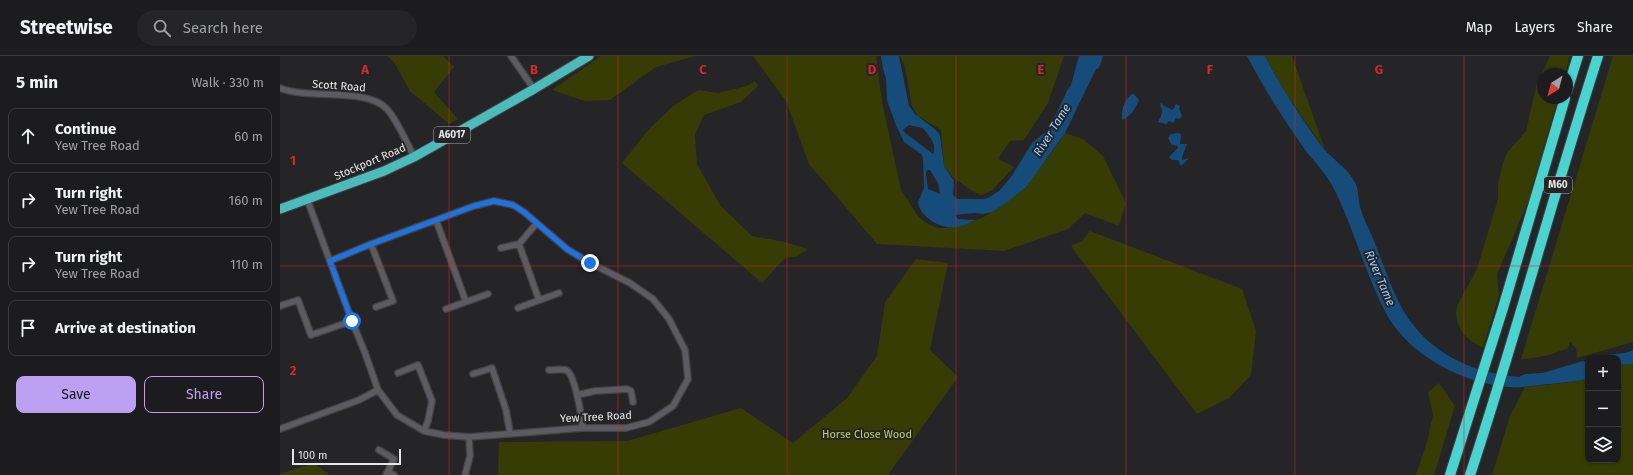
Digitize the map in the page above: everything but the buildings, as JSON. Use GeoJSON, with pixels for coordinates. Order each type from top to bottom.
{"type":"FeatureCollection","features":[{"type":"Feature","properties":{"kind":"highway","name":"Stockport Road"},"geometry":{"type":"LineString","coordinates":[[280,209],[384,171],[414,157],[589,56]]}},
{"type":"Feature","properties":{"kind":"highway"},"geometry":{"type":"LineString","coordinates":[[1573,72],[1578,56]]}},
{"type":"Feature","properties":{"kind":"highway","name":"M60"},"geometry":{"type":"LineString","coordinates":[[1470,475],[1488,423],[1568,149],[1598,56]]}},
{"type":"Feature","properties":{"kind":"highway","name":"M60"},"geometry":{"type":"LineString","coordinates":[[1450,475],[1504,308],[1563,104]]}},
{"type":"Feature","properties":{"kind":"street"},"geometry":{"type":"LineString","coordinates":[[511,56],[534,89]]}},
{"type":"Feature","properties":{"kind":"street","name":"Scott Road"},"geometry":{"type":"LineString","coordinates":[[280,88],[298,94],[364,97],[378,102],[392,115],[414,157]]}},
{"type":"Feature","properties":{"kind":"street","name":"Yew Tree Road"},"geometry":{"type":"LineString","coordinates":[[307,199],[352,321],[365,353],[378,390],[397,414],[424,431],[444,435],[469,437],[582,428],[626,428],[650,422],[673,406],[688,379],[685,350],[669,319],[653,298],[630,283],[590,263],[567,249],[536,224],[524,212],[513,205],[494,201],[474,206],[371,244],[330,261]]}},
{"type":"Feature","properties":{"kind":"street"},"geometry":{"type":"LineString","coordinates":[[436,220],[466,302]]}},
{"type":"Feature","properties":{"kind":"street"},"geometry":{"type":"LineString","coordinates":[[501,248],[519,244],[536,224]]}},
{"type":"Feature","properties":{"kind":"street"},"geometry":{"type":"LineString","coordinates":[[371,244],[393,301],[376,307]]}},
{"type":"Feature","properties":{"kind":"street"},"geometry":{"type":"LineString","coordinates":[[519,244],[539,300]]}},
{"type":"Feature","properties":{"kind":"street"},"geometry":{"type":"LineString","coordinates":[[518,308],[559,293]]}},
{"type":"Feature","properties":{"kind":"street"},"geometry":{"type":"LineString","coordinates":[[446,309],[488,294]]}},
{"type":"Feature","properties":{"kind":"street"},"geometry":{"type":"LineString","coordinates":[[280,306],[298,300],[311,335],[352,321]]}},
{"type":"Feature","properties":{"kind":"street"},"geometry":{"type":"LineString","coordinates":[[398,373],[418,365],[432,401],[428,421],[424,431]]}},
{"type":"Feature","properties":{"kind":"street"},"geometry":{"type":"LineString","coordinates":[[473,374],[492,368],[506,410],[510,433]]}},
{"type":"Feature","properties":{"kind":"street"},"geometry":{"type":"LineString","coordinates":[[549,370],[566,370],[570,374],[577,395],[582,428]]}},
{"type":"Feature","properties":{"kind":"street"},"geometry":{"type":"LineString","coordinates":[[577,395],[595,391],[627,389],[631,391],[633,402]]}},
{"type":"Feature","properties":{"kind":"street"},"geometry":{"type":"LineString","coordinates":[[280,429],[359,400],[378,390]]}},
{"type":"Feature","properties":{"kind":"street"},"geometry":{"type":"LineString","coordinates":[[466,475],[470,456],[469,437]]}},
{"type":"Feature","properties":{"kind":"street"},"geometry":{"type":"LineString","coordinates":[[379,450],[394,459],[387,474],[394,475]]}},
{"type":"Feature","properties":{"kind":"green space"},"geometry":{"type":"Polygon","coordinates":[[[387,56],[443,56],[454,67],[434,92],[458,119],[449,124],[410,91],[394,62],[387,56]]]}},
{"type":"Feature","properties":{"kind":"green space"},"geometry":{"type":"Polygon","coordinates":[[[601,56],[695,56],[656,67],[610,100],[585,101],[552,90],[601,56]]]}},
{"type":"Feature","properties":{"kind":"green space"},"geometry":{"type":"Polygon","coordinates":[[[753,56],[876,56],[882,101],[901,190],[918,216],[926,223],[938,228],[957,227],[982,218],[1006,203],[1025,186],[1065,133],[1083,139],[1103,156],[1126,203],[1119,226],[1085,213],[1068,229],[1004,251],[877,244],[809,164],[786,101],[753,56]]]}},
{"type":"Feature","properties":{"kind":"green space"},"geometry":{"type":"Polygon","coordinates":[[[900,56],[1064,56],[1048,103],[1024,140],[1010,141],[998,159],[1014,167],[992,191],[981,195],[952,177],[944,166],[941,130],[918,116],[912,106],[905,67],[900,56]]]}},
{"type":"Feature","properties":{"kind":"green space"},"geometry":{"type":"Polygon","coordinates":[[[1265,56],[1292,56],[1325,150],[1282,88],[1265,56]]]}},
{"type":"Feature","properties":{"kind":"green space"},"geometry":{"type":"Polygon","coordinates":[[[1550,56],[1570,56],[1567,68],[1544,68],[1550,56]]]}},
{"type":"Feature","properties":{"kind":"green space"},"geometry":{"type":"Polygon","coordinates":[[[1613,56],[1633,56],[1633,342],[1577,358],[1576,348],[1570,342],[1568,348],[1556,353],[1521,359],[1613,56]]]}},
{"type":"Feature","properties":{"kind":"green space"},"geometry":{"type":"Polygon","coordinates":[[[755,81],[758,86],[741,102],[704,115],[695,135],[697,164],[720,205],[752,236],[785,242],[808,249],[796,257],[785,258],[762,283],[622,163],[649,129],[673,106],[698,90],[718,93],[747,86],[755,81]]]}},
{"type":"Feature","properties":{"kind":"green space"},"geometry":{"type":"Polygon","coordinates":[[[1537,83],[1537,104],[1556,104],[1527,205],[1497,274],[1499,295],[1483,348],[1471,341],[1462,332],[1457,321],[1456,312],[1458,304],[1477,269],[1498,199],[1498,183],[1503,163],[1507,153],[1526,131],[1537,83]]]}},
{"type":"Feature","properties":{"kind":"green space"},"geometry":{"type":"Polygon","coordinates":[[[1090,231],[1242,289],[1256,331],[1251,375],[1229,398],[1197,414],[1071,246],[1082,241],[1090,231]]]}},
{"type":"Feature","properties":{"kind":"green space","name":"Horse Close Wood"},"geometry":{"type":"Polygon","coordinates":[[[916,259],[948,263],[930,350],[958,377],[888,475],[498,475],[499,442],[627,441],[741,408],[793,443],[847,398],[877,356],[885,302],[916,259]]]}},
{"type":"Feature","properties":{"kind":"green space"},"geometry":{"type":"Polygon","coordinates":[[[1633,364],[1633,475],[1492,475],[1510,416],[1525,387],[1585,380],[1585,463],[1621,463],[1621,365],[1633,364]]]}},
{"type":"Feature","properties":{"kind":"green space"},"geometry":{"type":"Polygon","coordinates":[[[1439,383],[1455,406],[1434,475],[1416,475],[1427,442],[1433,415],[1428,392],[1439,383]]]}},
{"type":"Feature","properties":{"kind":"green space"},"geometry":{"type":"Polygon","coordinates":[[[314,463],[330,475],[280,475],[280,474],[314,463]]]}},
{"type":"Feature","properties":{"kind":"water","name":"River Tame"},"geometry":{"type":"Polygon","coordinates":[[[881,56],[899,56],[909,106],[915,114],[936,130],[940,135],[944,166],[954,181],[953,195],[957,199],[983,199],[988,198],[999,191],[1011,177],[1032,143],[1049,129],[1071,85],[1079,56],[1103,56],[1099,68],[1096,69],[1065,133],[1026,187],[992,212],[983,214],[975,213],[955,215],[958,219],[976,220],[960,226],[952,227],[945,227],[933,222],[927,218],[920,208],[918,202],[924,188],[923,158],[921,154],[904,142],[896,125],[887,100],[886,78],[881,56]],[[909,125],[903,130],[904,132],[933,154],[933,143],[923,128],[909,125]],[[927,170],[926,174],[928,189],[940,194],[938,183],[930,170],[927,170]]]}},
{"type":"Feature","properties":{"kind":"water","name":"River Tame"},"geometry":{"type":"Polygon","coordinates":[[[1247,56],[1265,56],[1278,80],[1307,126],[1323,148],[1345,169],[1353,179],[1357,187],[1359,204],[1363,215],[1398,301],[1418,331],[1430,342],[1443,352],[1472,367],[1503,375],[1519,377],[1525,374],[1543,373],[1585,361],[1585,380],[1521,387],[1492,385],[1457,374],[1424,355],[1409,343],[1397,330],[1379,299],[1333,187],[1326,175],[1286,122],[1247,56]]]}},
{"type":"Feature","properties":{"kind":"water"},"geometry":{"type":"Polygon","coordinates":[[[1134,94],[1139,100],[1128,117],[1122,120],[1124,106],[1127,99],[1134,94]]]}},
{"type":"Feature","properties":{"kind":"water"},"geometry":{"type":"Polygon","coordinates":[[[1161,102],[1164,106],[1173,110],[1176,104],[1180,106],[1179,109],[1182,116],[1180,119],[1176,118],[1173,123],[1169,121],[1166,124],[1158,122],[1162,112],[1160,106],[1161,102]]]}},
{"type":"Feature","properties":{"kind":"water"},"geometry":{"type":"Polygon","coordinates":[[[1179,133],[1181,135],[1180,144],[1187,144],[1182,160],[1189,158],[1181,166],[1178,160],[1172,160],[1169,157],[1178,148],[1177,146],[1171,144],[1168,138],[1171,134],[1179,133]]]}},
{"type":"Feature","properties":{"kind":"water"},"geometry":{"type":"Polygon","coordinates":[[[1633,350],[1633,364],[1621,365],[1621,355],[1607,355],[1625,353],[1633,350]]]}},
{"type":"Feature","properties":{"kind":"route"},"geometry":{"type":"LineString","coordinates":[[352,321],[330,261],[371,244],[474,206],[494,201],[513,205],[524,212],[536,224],[567,249],[590,263]]}}]}
